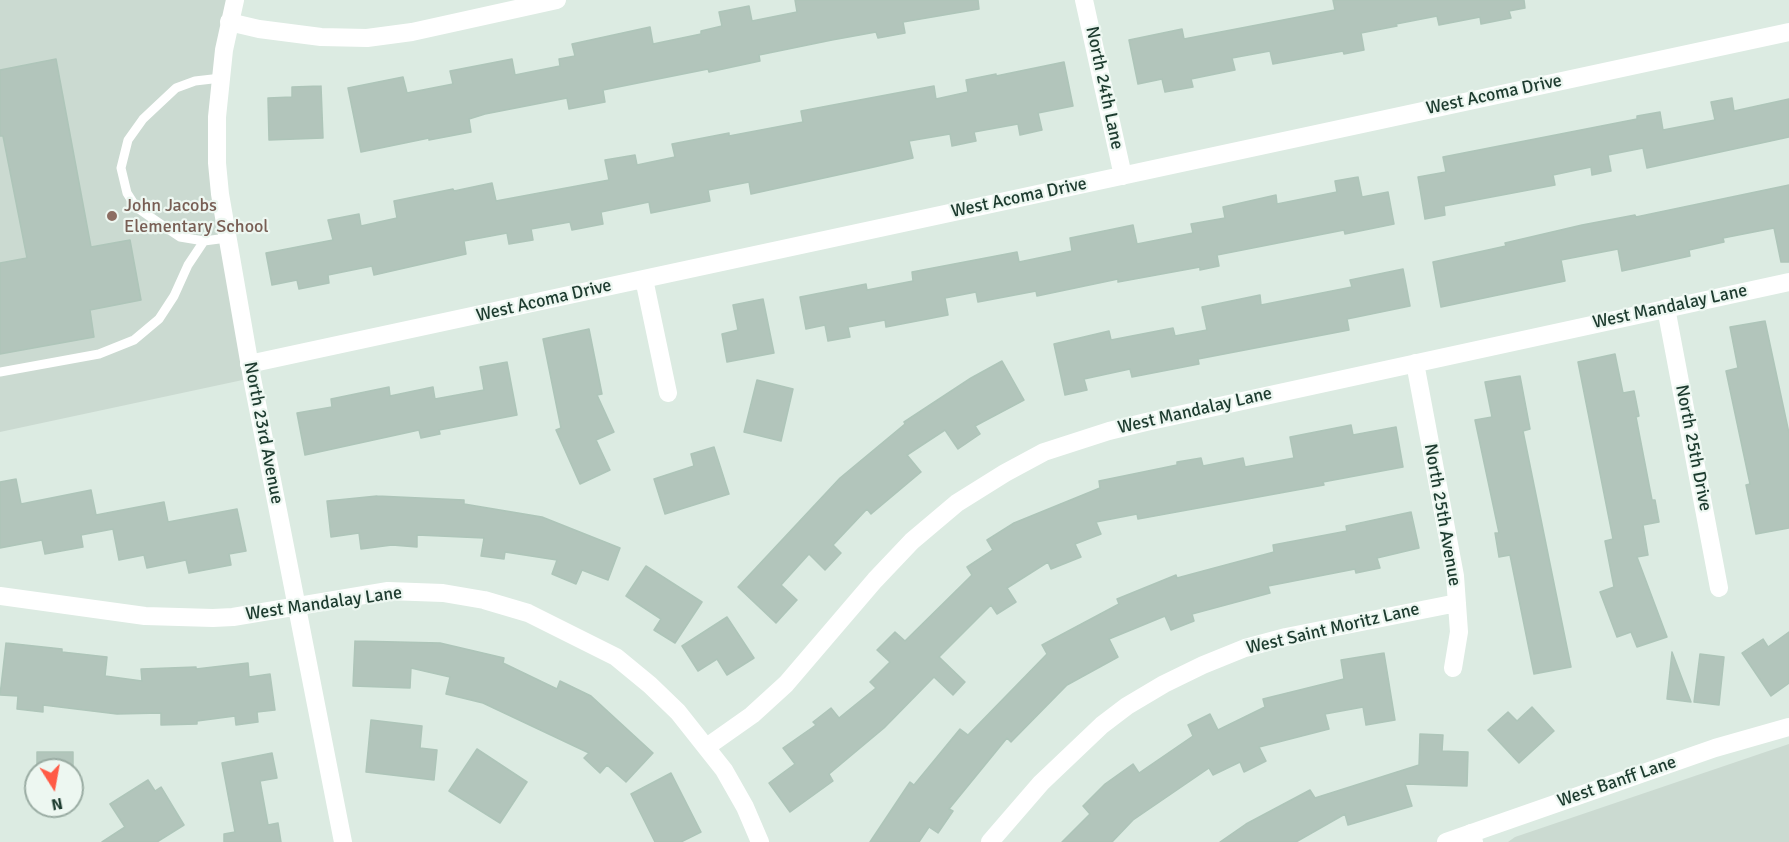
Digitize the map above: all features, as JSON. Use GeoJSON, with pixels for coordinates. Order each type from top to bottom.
{"type":"FeatureCollection","features":[{"type":"Feature","properties":{"kind":"street","name":"North 23rd Avenue"},"geometry":{"type":"LineString","coordinates":[[235,0],[229,22],[221,78],[217,117],[217,163],[227,238],[249,364],[342,842]]}},
{"type":"Feature","properties":{"kind":"street"},"geometry":{"type":"LineString","coordinates":[[229,22],[259,29],[321,37],[367,38],[412,32],[557,0]]}},
{"type":"Feature","properties":{"kind":"street","name":"North 24th Lane"},"geometry":{"type":"LineString","coordinates":[[1084,0],[1123,176]]}},
{"type":"Feature","properties":{"kind":"street","name":"West Acoma Drive"},"geometry":{"type":"LineString","coordinates":[[249,364],[1789,32]]}},
{"type":"Feature","properties":{"kind":"street"},"geometry":{"type":"LineString","coordinates":[[644,279],[668,393]]}},
{"type":"Feature","properties":{"kind":"street","name":"West Mandalay Lane"},"geometry":{"type":"LineString","coordinates":[[708,747],[752,715],[786,684],[875,580],[912,541],[957,503],[1044,452],[1109,431],[1789,282]]}},
{"type":"Feature","properties":{"kind":"street","name":"North 25th Drive"},"geometry":{"type":"LineString","coordinates":[[1666,308],[1719,588]]}},
{"type":"Feature","properties":{"kind":"street","name":"North 25th Avenue"},"geometry":{"type":"LineString","coordinates":[[1415,363],[1455,576],[1459,632],[1453,668]]}},
{"type":"Feature","properties":{"kind":"street","name":"West Mandalay Lane"},"geometry":{"type":"LineString","coordinates":[[0,596],[145,615],[190,618],[233,617],[297,605],[399,591],[453,594],[528,613],[616,657],[678,712],[724,770],[745,807],[760,842]]}},
{"type":"Feature","properties":{"kind":"street","name":"West Saint Moritz Lane"},"geometry":{"type":"LineString","coordinates":[[990,842],[1041,783],[1101,725],[1164,684],[1245,648],[1297,635],[1457,603]]}},
{"type":"Feature","properties":{"kind":"street","name":"West Banff Lane"},"geometry":{"type":"LineString","coordinates":[[1446,842],[1473,837],[1715,748],[1789,727]]}},
{"type":"Feature","properties":{"kind":"lane"},"geometry":{"type":"LineString","coordinates":[[221,78],[195,81],[176,88],[143,119],[128,140],[121,168],[127,193],[136,207],[180,237],[204,241],[227,238]]}},
{"type":"Feature","properties":{"kind":"lane"},"geometry":{"type":"LineString","coordinates":[[0,372],[99,354],[134,340],[159,319],[174,296],[188,265],[204,241]]}},
{"type":"Feature","properties":{"kind":"shaded area","name":"John Jacobs Elementary School"},"geometry":{"type":"Polygon","coordinates":[[[0,0],[235,0],[217,117],[252,378],[0,432],[0,0]]]}},
{"type":"Feature","properties":{"kind":"shaded area"},"geometry":{"type":"Polygon","coordinates":[[[1789,744],[1789,842],[1508,842],[1515,837],[1789,744]]]}},
{"type":"Feature","properties":{"kind":"building"},"geometry":{"type":"Polygon","coordinates":[[[795,0],[978,0],[979,9],[903,22],[905,33],[878,38],[876,32],[832,40],[759,55],[760,61],[603,90],[605,102],[569,109],[567,98],[485,114],[469,119],[471,132],[361,152],[348,88],[403,77],[407,93],[453,84],[450,71],[512,59],[515,75],[560,66],[559,59],[575,56],[572,44],[650,27],[653,44],[701,34],[701,31],[722,26],[719,12],[749,6],[752,21],[797,12],[795,0]]]}},
{"type":"Feature","properties":{"kind":"building"},"geometry":{"type":"Polygon","coordinates":[[[1333,0],[1524,0],[1525,8],[1509,11],[1511,18],[1481,24],[1480,17],[1439,25],[1437,16],[1396,24],[1397,26],[1361,33],[1364,50],[1344,54],[1343,51],[1273,64],[1270,51],[1232,58],[1235,70],[1191,79],[1193,87],[1165,92],[1162,79],[1138,84],[1129,40],[1182,29],[1184,39],[1335,10],[1333,0]]]}},
{"type":"Feature","properties":{"kind":"building"},"geometry":{"type":"Polygon","coordinates":[[[56,59],[91,247],[130,240],[141,300],[90,310],[94,337],[0,354],[0,263],[27,258],[3,136],[0,136],[0,70],[56,59]]]}},
{"type":"Feature","properties":{"kind":"building"},"geometry":{"type":"Polygon","coordinates":[[[1064,62],[1073,106],[1038,113],[1042,130],[1020,135],[1018,124],[974,132],[976,141],[952,146],[950,134],[909,141],[913,158],[874,167],[751,194],[749,182],[708,190],[710,201],[651,213],[649,202],[601,212],[603,224],[572,230],[570,222],[531,229],[533,240],[509,244],[507,233],[464,241],[466,254],[374,275],[372,266],[328,275],[329,283],[299,289],[297,280],[272,285],[266,253],[333,240],[328,220],[359,214],[361,226],[397,218],[394,201],[492,183],[496,201],[609,180],[605,160],[635,155],[637,165],[675,157],[672,144],[803,122],[801,111],[934,86],[936,99],[968,92],[966,80],[1064,62]]]}},
{"type":"Feature","properties":{"kind":"building"},"geometry":{"type":"Polygon","coordinates":[[[321,86],[323,138],[269,140],[268,98],[292,97],[292,87],[321,86]]]}},
{"type":"Feature","properties":{"kind":"building"},"geometry":{"type":"Polygon","coordinates":[[[1732,98],[1734,111],[1789,99],[1789,137],[1647,168],[1643,148],[1608,155],[1611,171],[1592,175],[1591,167],[1553,175],[1555,185],[1444,206],[1445,215],[1425,219],[1418,177],[1446,172],[1443,157],[1637,119],[1637,116],[1660,112],[1663,130],[1715,120],[1711,102],[1732,98]]]}},
{"type":"Feature","properties":{"kind":"building"},"geometry":{"type":"Polygon","coordinates":[[[1358,177],[1362,197],[1388,192],[1394,224],[1345,234],[1344,230],[1217,255],[1219,266],[1200,270],[1200,267],[1118,282],[1118,279],[1037,296],[1036,291],[978,302],[976,292],[945,298],[948,315],[886,327],[885,320],[848,327],[850,337],[828,341],[825,325],[806,329],[800,297],[866,284],[867,290],[913,281],[912,272],[1017,252],[1019,262],[1072,251],[1070,238],[1133,225],[1137,244],[1193,233],[1191,224],[1225,218],[1223,207],[1276,195],[1277,204],[1337,192],[1335,181],[1358,177]]]}},
{"type":"Feature","properties":{"kind":"building"},"geometry":{"type":"Polygon","coordinates":[[[1789,185],[1789,262],[1781,262],[1774,228],[1723,238],[1724,242],[1689,250],[1690,256],[1622,271],[1618,249],[1561,260],[1565,281],[1441,307],[1433,262],[1506,246],[1505,243],[1582,225],[1635,215],[1636,217],[1789,185]]]}},
{"type":"Feature","properties":{"kind":"building"},"geometry":{"type":"Polygon","coordinates":[[[1403,269],[1410,306],[1347,319],[1349,330],[1198,359],[1199,364],[1132,377],[1130,369],[1084,379],[1087,390],[1065,395],[1054,344],[1109,331],[1111,340],[1173,328],[1175,336],[1207,330],[1202,307],[1260,295],[1261,305],[1352,287],[1350,280],[1403,269]]]}},
{"type":"Feature","properties":{"kind":"building"},"geometry":{"type":"Polygon","coordinates":[[[763,299],[774,353],[727,362],[722,334],[738,330],[733,305],[763,299]]]}},
{"type":"Feature","properties":{"kind":"building"},"geometry":{"type":"Polygon","coordinates":[[[1765,321],[1789,433],[1789,528],[1756,534],[1746,485],[1750,484],[1726,371],[1738,368],[1730,327],[1765,321]]]}},
{"type":"Feature","properties":{"kind":"building"},"geometry":{"type":"Polygon","coordinates":[[[589,329],[602,394],[597,395],[614,432],[596,440],[610,470],[580,484],[556,430],[561,428],[543,339],[589,329]]]}},
{"type":"Feature","properties":{"kind":"building"},"geometry":{"type":"Polygon","coordinates":[[[1615,354],[1623,393],[1634,391],[1639,416],[1636,417],[1652,500],[1655,500],[1659,522],[1643,525],[1648,555],[1637,557],[1667,637],[1637,647],[1631,632],[1617,637],[1600,592],[1614,587],[1605,541],[1613,539],[1578,362],[1615,354]]]}},
{"type":"Feature","properties":{"kind":"building"},"geometry":{"type":"Polygon","coordinates":[[[1002,361],[1024,400],[975,426],[980,434],[958,449],[945,430],[907,455],[921,472],[871,514],[867,509],[833,545],[841,553],[825,570],[809,554],[781,585],[797,600],[776,623],[738,587],[840,478],[905,424],[904,422],[971,378],[1002,361]]]}},
{"type":"Feature","properties":{"kind":"building"},"geometry":{"type":"Polygon","coordinates":[[[507,362],[517,415],[439,430],[440,434],[421,438],[419,430],[305,455],[297,413],[332,407],[331,399],[389,387],[390,396],[433,387],[435,399],[484,390],[480,367],[507,362]]]}},
{"type":"Feature","properties":{"kind":"building"},"geometry":{"type":"Polygon","coordinates":[[[1520,376],[1530,429],[1523,431],[1571,667],[1534,674],[1510,555],[1499,557],[1495,533],[1499,533],[1475,420],[1492,417],[1485,382],[1520,376]]]}},
{"type":"Feature","properties":{"kind":"building"},"geometry":{"type":"Polygon","coordinates":[[[757,380],[793,389],[781,441],[744,432],[757,380]]]}},
{"type":"Feature","properties":{"kind":"building"},"geometry":{"type":"Polygon","coordinates":[[[1351,425],[1353,435],[1396,427],[1403,467],[1323,482],[1324,485],[1138,519],[1137,514],[1096,522],[1101,534],[1075,544],[1081,557],[1051,569],[1048,562],[1007,588],[1016,602],[997,614],[991,605],[939,657],[965,682],[953,695],[934,677],[884,728],[829,774],[833,781],[790,812],[769,783],[795,764],[783,748],[816,725],[813,722],[831,708],[839,718],[876,688],[870,682],[890,662],[877,650],[895,632],[905,641],[972,575],[967,567],[993,550],[987,540],[1014,523],[1100,488],[1099,481],[1201,458],[1203,466],[1243,458],[1245,467],[1294,458],[1290,437],[1351,425]]]}},
{"type":"Feature","properties":{"kind":"building"},"geometry":{"type":"Polygon","coordinates":[[[714,447],[729,494],[665,514],[654,479],[694,466],[691,454],[714,447]]]}},
{"type":"Feature","properties":{"kind":"building"},"geometry":{"type":"Polygon","coordinates":[[[16,479],[21,504],[91,490],[96,515],[164,502],[168,522],[237,509],[246,551],[229,554],[231,565],[189,573],[186,560],[147,568],[144,555],[119,560],[113,529],[81,535],[83,547],[45,554],[42,540],[0,548],[0,482],[16,479]]]}},
{"type":"Feature","properties":{"kind":"building"},"geometry":{"type":"Polygon","coordinates":[[[377,496],[464,500],[464,504],[542,517],[620,548],[608,580],[582,570],[576,584],[552,574],[557,560],[505,552],[504,559],[481,556],[484,538],[417,535],[417,547],[392,545],[361,549],[359,533],[331,537],[327,501],[377,496]]]}},
{"type":"Feature","properties":{"kind":"building"},"geometry":{"type":"Polygon","coordinates":[[[1411,512],[1419,548],[1377,558],[1380,568],[1356,573],[1355,569],[1268,586],[1270,593],[1192,614],[1194,621],[1171,630],[1165,616],[1109,639],[1118,657],[1067,685],[1011,742],[1007,738],[949,809],[953,811],[938,833],[929,827],[919,842],[870,842],[910,782],[914,785],[960,729],[968,735],[1047,654],[1042,645],[1119,604],[1117,599],[1176,575],[1177,578],[1274,552],[1273,545],[1347,531],[1346,526],[1411,512]]]}},
{"type":"Feature","properties":{"kind":"building"},"geometry":{"type":"Polygon","coordinates":[[[646,566],[702,602],[675,643],[654,630],[661,619],[626,596],[646,566]]]}},
{"type":"Feature","properties":{"kind":"building"},"geometry":{"type":"Polygon","coordinates":[[[727,617],[754,658],[727,675],[717,659],[698,671],[682,646],[727,617]]]}},
{"type":"Feature","properties":{"kind":"building"},"geometry":{"type":"Polygon","coordinates":[[[1789,632],[1789,683],[1771,696],[1742,653],[1763,639],[1768,647],[1789,632]]]}},
{"type":"Feature","properties":{"kind":"building"},"geometry":{"type":"Polygon","coordinates":[[[355,641],[440,643],[504,658],[503,663],[557,689],[560,681],[591,696],[653,753],[626,782],[607,765],[600,773],[584,758],[589,753],[483,703],[446,694],[450,677],[411,668],[410,688],[353,686],[355,641]]]}},
{"type":"Feature","properties":{"kind":"building"},"geometry":{"type":"Polygon","coordinates":[[[6,643],[107,657],[105,676],[142,681],[141,669],[196,667],[196,669],[248,663],[249,677],[270,674],[275,710],[257,712],[258,722],[236,725],[235,716],[197,721],[197,724],[161,725],[161,713],[117,714],[43,705],[43,712],[17,709],[18,696],[0,695],[6,643]]]}},
{"type":"Feature","properties":{"kind":"building"},"geometry":{"type":"Polygon","coordinates":[[[1672,652],[1691,702],[1667,699],[1672,652]]]}},
{"type":"Feature","properties":{"kind":"building"},"geometry":{"type":"Polygon","coordinates":[[[1384,653],[1395,720],[1366,725],[1363,707],[1325,714],[1329,729],[1259,747],[1266,761],[1244,772],[1240,762],[1213,775],[1209,768],[1133,820],[1112,842],[1062,842],[1090,814],[1083,806],[1105,784],[1133,764],[1139,773],[1193,736],[1188,725],[1210,714],[1218,730],[1265,707],[1263,699],[1344,679],[1341,660],[1384,653]]]}},
{"type":"Feature","properties":{"kind":"building"},"geometry":{"type":"Polygon","coordinates":[[[1700,654],[1724,657],[1719,705],[1694,702],[1700,654]]]}},
{"type":"Feature","properties":{"kind":"building"},"geometry":{"type":"Polygon","coordinates":[[[1532,707],[1554,731],[1519,763],[1488,730],[1508,712],[1517,721],[1532,707]]]}},
{"type":"Feature","properties":{"kind":"building"},"geometry":{"type":"Polygon","coordinates":[[[371,720],[422,726],[420,748],[437,750],[434,780],[366,772],[371,720]]]}},
{"type":"Feature","properties":{"kind":"building"},"geometry":{"type":"Polygon","coordinates":[[[1420,734],[1443,735],[1442,751],[1468,752],[1467,786],[1405,784],[1412,806],[1348,825],[1345,814],[1296,842],[1220,842],[1246,824],[1310,790],[1315,798],[1419,765],[1420,734]]]}},
{"type":"Feature","properties":{"kind":"building"},"geometry":{"type":"Polygon","coordinates":[[[477,749],[527,782],[500,823],[449,791],[477,749]]]}},
{"type":"Feature","properties":{"kind":"building"},"geometry":{"type":"Polygon","coordinates":[[[37,752],[73,752],[73,758],[37,758],[37,752]]]}},
{"type":"Feature","properties":{"kind":"building"},"geometry":{"type":"Polygon","coordinates":[[[272,753],[277,778],[260,781],[268,825],[278,823],[281,842],[224,842],[224,834],[235,832],[222,763],[272,753]]]}},
{"type":"Feature","properties":{"kind":"building"},"geometry":{"type":"Polygon","coordinates":[[[671,773],[701,832],[681,842],[655,842],[631,794],[671,773]]]}},
{"type":"Feature","properties":{"kind":"building"},"geometry":{"type":"Polygon","coordinates":[[[148,780],[155,791],[161,787],[184,825],[157,842],[102,842],[125,827],[110,804],[148,780]]]}},
{"type":"Feature","properties":{"kind":"place","name":"John Jacobs Elementary School"},"geometry":{"type":"Point","coordinates":[112,216]}}]}
